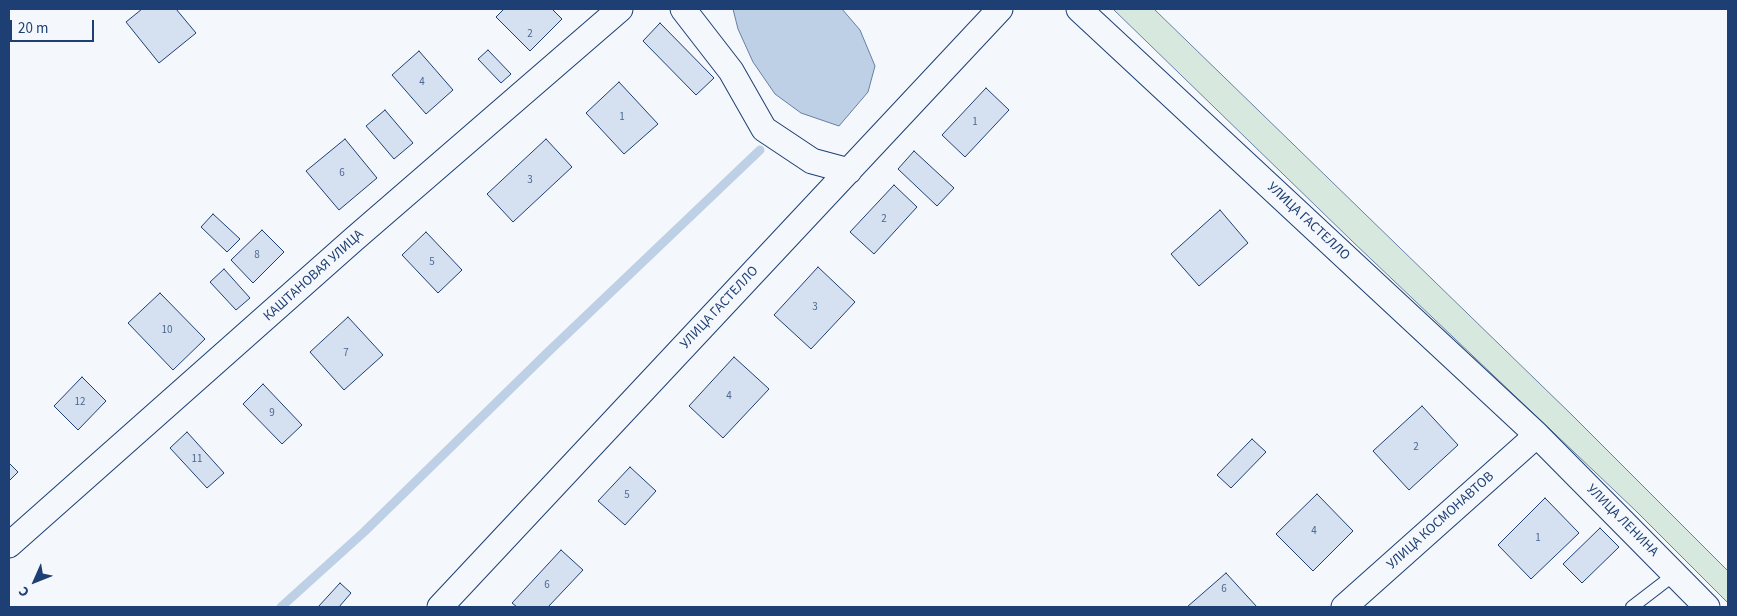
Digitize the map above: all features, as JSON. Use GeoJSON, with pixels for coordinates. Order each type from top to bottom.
{"type":"FeatureCollection","features":[{"type":"Feature","properties":{"kind":"street","name":"КАШТАНОВАЯ УЛИЦА"},"geometry":{"type":"LineString","coordinates":[[9,545],[353,240],[620,9]]}},
{"type":"Feature","properties":{"kind":"street"},"geometry":{"type":"LineString","coordinates":[[683,9],[730,71],[764,130],[812,161],[848,171]]}},
{"type":"Feature","properties":{"kind":"street","name":"УЛИЦА ГАСТЕЛЛО"},"geometry":{"type":"LineString","coordinates":[[440,607],[1000,9]]}},
{"type":"Feature","properties":{"kind":"street","name":"УЛИЦА ГАСТЕЛЛО"},"geometry":{"type":"LineString","coordinates":[[1079,9],[1538,435]]}},
{"type":"Feature","properties":{"kind":"street","name":"УЛИЦА ЛЕНИНА"},"geometry":{"type":"LineString","coordinates":[[1538,435],[1707,607]]}},
{"type":"Feature","properties":{"kind":"street","name":"УЛИЦА КОСМОНАВТОВ"},"geometry":{"type":"LineString","coordinates":[[1344,607],[1538,435]]}},
{"type":"Feature","properties":{"kind":"lane"},"geometry":{"type":"LineString","coordinates":[[1632,607],[1675,574]]}},
{"type":"Feature","properties":{"kind":"shaded area"},"geometry":{"type":"Polygon","coordinates":[[[1113,9],[1154,9],[1573,416],[1728,571],[1728,603],[1636,511],[1352,241],[1113,9]]]}},
{"type":"Feature","properties":{"kind":"water"},"geometry":{"type":"Polygon","coordinates":[[[733,9],[842,9],[860,30],[875,66],[868,92],[839,126],[801,113],[775,94],[753,62],[738,29],[733,9]]]}},
{"type":"Feature","properties":{"kind":"building"},"geometry":{"type":"Polygon","coordinates":[[[142,9],[176,9],[196,33],[159,63],[126,22],[142,9]]]}},
{"type":"Feature","properties":{"kind":"building"},"geometry":{"type":"Polygon","coordinates":[[[504,9],[552,9],[562,19],[530,51],[496,17],[504,9]]]}},
{"type":"Feature","properties":{"kind":"building"},"geometry":{"type":"Polygon","coordinates":[[[660,23],[714,78],[696,95],[643,41],[660,23]]]}},
{"type":"Feature","properties":{"kind":"building"},"geometry":{"type":"Polygon","coordinates":[[[488,50],[511,74],[501,83],[478,59],[488,50]]]}},
{"type":"Feature","properties":{"kind":"building"},"geometry":{"type":"Polygon","coordinates":[[[419,51],[453,90],[426,114],[392,75],[419,51]]]}},
{"type":"Feature","properties":{"kind":"building"},"geometry":{"type":"Polygon","coordinates":[[[619,82],[658,124],[624,154],[586,113],[619,82]]]}},
{"type":"Feature","properties":{"kind":"building"},"geometry":{"type":"Polygon","coordinates":[[[986,88],[1009,110],[965,157],[942,135],[986,88]]]}},
{"type":"Feature","properties":{"kind":"building"},"geometry":{"type":"Polygon","coordinates":[[[385,110],[413,143],[394,159],[366,126],[385,110]]]}},
{"type":"Feature","properties":{"kind":"building"},"geometry":{"type":"Polygon","coordinates":[[[345,139],[377,178],[339,210],[306,171],[345,139]]]}},
{"type":"Feature","properties":{"kind":"building"},"geometry":{"type":"Polygon","coordinates":[[[546,139],[572,167],[513,222],[487,194],[546,139]]]}},
{"type":"Feature","properties":{"kind":"building"},"geometry":{"type":"Polygon","coordinates":[[[914,151],[954,188],[937,206],[898,169],[914,151]]]}},
{"type":"Feature","properties":{"kind":"building"},"geometry":{"type":"Polygon","coordinates":[[[894,185],[917,207],[874,254],[850,232],[894,185]]]}},
{"type":"Feature","properties":{"kind":"building"},"geometry":{"type":"Polygon","coordinates":[[[1220,210],[1248,243],[1199,286],[1171,254],[1220,210]]]}},
{"type":"Feature","properties":{"kind":"building"},"geometry":{"type":"Polygon","coordinates":[[[213,214],[240,239],[227,252],[201,227],[213,214]]]}},
{"type":"Feature","properties":{"kind":"building"},"geometry":{"type":"Polygon","coordinates":[[[262,230],[284,252],[253,283],[231,260],[262,230]]]}},
{"type":"Feature","properties":{"kind":"building"},"geometry":{"type":"Polygon","coordinates":[[[426,232],[462,270],[438,293],[402,255],[426,232]]]}},
{"type":"Feature","properties":{"kind":"building"},"geometry":{"type":"Polygon","coordinates":[[[818,267],[855,302],[811,349],[774,315],[818,267]]]}},
{"type":"Feature","properties":{"kind":"building"},"geometry":{"type":"Polygon","coordinates":[[[224,269],[250,298],[236,310],[210,282],[224,269]]]}},
{"type":"Feature","properties":{"kind":"building"},"geometry":{"type":"Polygon","coordinates":[[[160,293],[205,339],[173,370],[128,323],[160,293]]]}},
{"type":"Feature","properties":{"kind":"building"},"geometry":{"type":"Polygon","coordinates":[[[348,317],[383,355],[344,390],[310,352],[348,317]]]}},
{"type":"Feature","properties":{"kind":"building"},"geometry":{"type":"Polygon","coordinates":[[[734,357],[769,389],[723,438],[689,406],[734,357]]]}},
{"type":"Feature","properties":{"kind":"building"},"geometry":{"type":"Polygon","coordinates":[[[82,377],[106,401],[78,430],[54,406],[82,377]]]}},
{"type":"Feature","properties":{"kind":"building"},"geometry":{"type":"Polygon","coordinates":[[[263,384],[302,425],[282,444],[243,404],[263,384]]]}},
{"type":"Feature","properties":{"kind":"building"},"geometry":{"type":"Polygon","coordinates":[[[1422,406],[1458,445],[1409,490],[1373,451],[1422,406]]]}},
{"type":"Feature","properties":{"kind":"building"},"geometry":{"type":"Polygon","coordinates":[[[187,432],[224,473],[207,488],[170,448],[187,432]]]}},
{"type":"Feature","properties":{"kind":"building"},"geometry":{"type":"Polygon","coordinates":[[[1252,439],[1266,452],[1231,488],[1217,475],[1252,439]]]}},
{"type":"Feature","properties":{"kind":"building"},"geometry":{"type":"Polygon","coordinates":[[[9,463],[18,472],[9,481],[9,463]]]}},
{"type":"Feature","properties":{"kind":"building"},"geometry":{"type":"Polygon","coordinates":[[[630,467],[656,491],[625,525],[598,501],[630,467]]]}},
{"type":"Feature","properties":{"kind":"building"},"geometry":{"type":"Polygon","coordinates":[[[1317,494],[1353,531],[1313,571],[1276,534],[1317,494]]]}},
{"type":"Feature","properties":{"kind":"building"},"geometry":{"type":"Polygon","coordinates":[[[1545,498],[1579,533],[1531,579],[1498,545],[1545,498]]]}},
{"type":"Feature","properties":{"kind":"building"},"geometry":{"type":"Polygon","coordinates":[[[1600,528],[1619,547],[1582,583],[1563,564],[1600,528]]]}},
{"type":"Feature","properties":{"kind":"building"},"geometry":{"type":"Polygon","coordinates":[[[561,550],[583,570],[548,607],[517,607],[512,603],[561,550]]]}},
{"type":"Feature","properties":{"kind":"building"},"geometry":{"type":"Polygon","coordinates":[[[1226,573],[1257,607],[1187,607],[1226,573]]]}},
{"type":"Feature","properties":{"kind":"building"},"geometry":{"type":"Polygon","coordinates":[[[340,583],[351,593],[339,607],[318,607],[340,583]]]}},
{"type":"Feature","properties":{"kind":"waterway"},"geometry":{"type":"LineString","coordinates":[[281,607],[364,532],[546,354],[760,150]]}}]}
